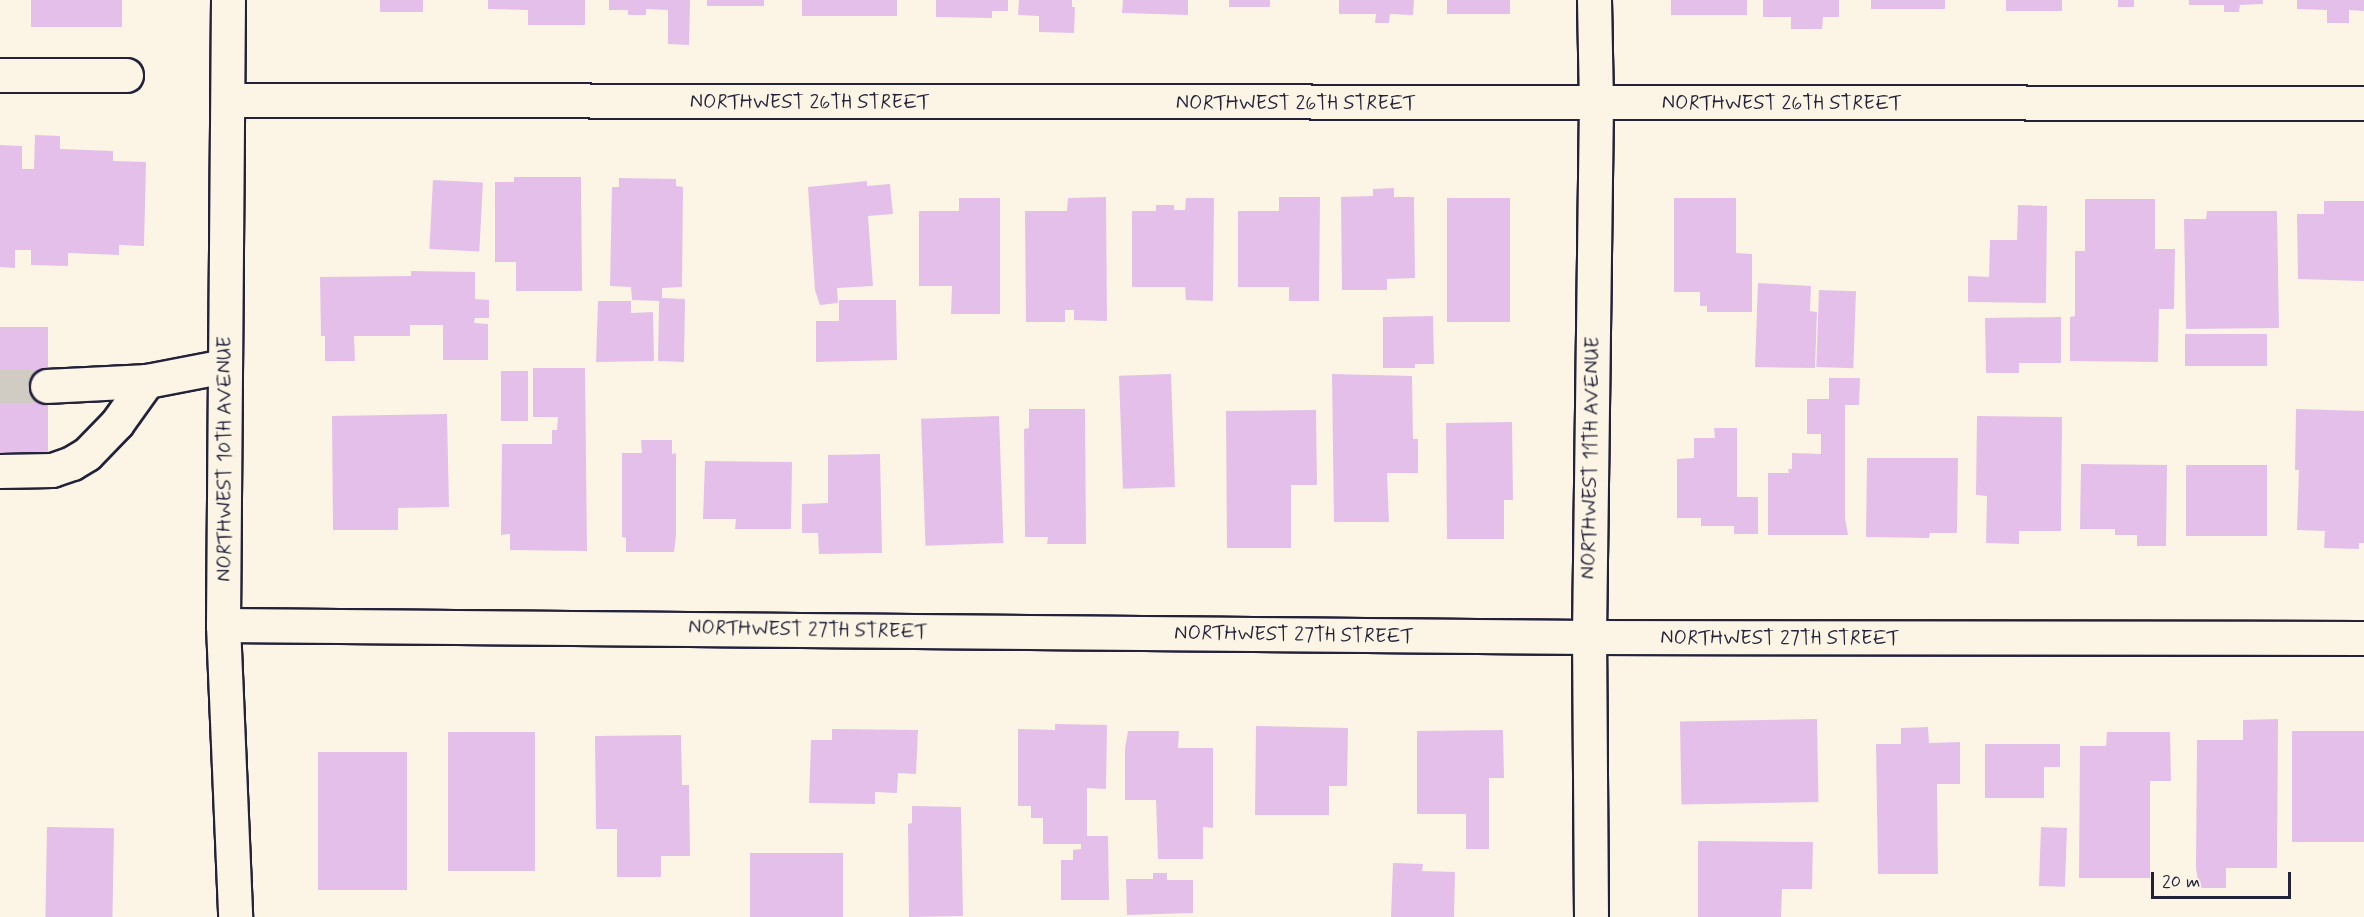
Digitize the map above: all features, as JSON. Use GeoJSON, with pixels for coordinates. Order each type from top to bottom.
{"type":"FeatureCollection","features":[{"type":"Feature","properties":{"kind":"street","name":"NORTHWEST 10TH AVENUE"},"geometry":{"type":"LineString","coordinates":[[228,0],[223,625],[235,917]]}},
{"type":"Feature","properties":{"kind":"street","name":"NORTHWEST 11TH AVENUE"},"geometry":{"type":"LineString","coordinates":[[1591,917],[1589,638],[1596,104],[1594,0]]}},
{"type":"Feature","properties":{"kind":"street"},"geometry":{"type":"LineString","coordinates":[[0,75],[126,75]]}},
{"type":"Feature","properties":{"kind":"street","name":"NORTHWEST 26TH STREET"},"geometry":{"type":"LineString","coordinates":[[228,100],[1596,104],[2364,103]]}},
{"type":"Feature","properties":{"kind":"street"},"geometry":{"type":"LineString","coordinates":[[47,386],[147,381],[225,366]]}},
{"type":"Feature","properties":{"kind":"street"},"geometry":{"type":"LineString","coordinates":[[0,471],[52,470],[72,464],[87,454],[117,423],[147,381]]}},
{"type":"Feature","properties":{"kind":"street","name":"NORTHWEST 27TH STREET"},"geometry":{"type":"LineString","coordinates":[[223,625],[1589,638],[2364,638]]}},
{"type":"Feature","properties":{"kind":"building"},"geometry":{"type":"Polygon","coordinates":[[[31,0],[122,0],[122,27],[31,27],[31,0]]]}},
{"type":"Feature","properties":{"kind":"building"},"geometry":{"type":"Polygon","coordinates":[[[380,0],[423,0],[423,12],[380,12],[380,0]]]}},
{"type":"Feature","properties":{"kind":"building"},"geometry":{"type":"Polygon","coordinates":[[[488,0],[585,0],[585,25],[528,25],[528,10],[488,9],[488,0]]]}},
{"type":"Feature","properties":{"kind":"building"},"geometry":{"type":"Polygon","coordinates":[[[609,0],[690,0],[689,45],[668,44],[668,10],[646,9],[646,15],[628,15],[628,10],[609,10],[609,0]]]}},
{"type":"Feature","properties":{"kind":"building"},"geometry":{"type":"Polygon","coordinates":[[[707,0],[764,0],[764,6],[707,6],[707,0]]]}},
{"type":"Feature","properties":{"kind":"building"},"geometry":{"type":"Polygon","coordinates":[[[802,0],[897,0],[897,16],[802,16],[802,0]]]}},
{"type":"Feature","properties":{"kind":"building"},"geometry":{"type":"Polygon","coordinates":[[[936,0],[1008,0],[1008,11],[992,11],[992,18],[936,17],[936,0]]]}},
{"type":"Feature","properties":{"kind":"building"},"geometry":{"type":"Polygon","coordinates":[[[1019,0],[1072,0],[1072,7],[1075,7],[1074,33],[1039,32],[1039,16],[1018,15],[1019,0]]]}},
{"type":"Feature","properties":{"kind":"building"},"geometry":{"type":"Polygon","coordinates":[[[1123,0],[1188,0],[1188,15],[1122,13],[1123,0]]]}},
{"type":"Feature","properties":{"kind":"building"},"geometry":{"type":"Polygon","coordinates":[[[1229,0],[1270,0],[1270,7],[1229,7],[1229,0]]]}},
{"type":"Feature","properties":{"kind":"building"},"geometry":{"type":"Polygon","coordinates":[[[1339,0],[1414,0],[1413,15],[1390,14],[1389,23],[1375,23],[1376,14],[1339,14],[1339,0]]]}},
{"type":"Feature","properties":{"kind":"building"},"geometry":{"type":"Polygon","coordinates":[[[1447,0],[1510,0],[1510,14],[1447,14],[1447,0]]]}},
{"type":"Feature","properties":{"kind":"building"},"geometry":{"type":"Polygon","coordinates":[[[1671,0],[1747,0],[1747,15],[1671,15],[1671,0]]]}},
{"type":"Feature","properties":{"kind":"building"},"geometry":{"type":"Polygon","coordinates":[[[1763,0],[1839,0],[1839,17],[1823,17],[1822,29],[1791,29],[1791,17],[1763,17],[1763,0]]]}},
{"type":"Feature","properties":{"kind":"building"},"geometry":{"type":"Polygon","coordinates":[[[1871,0],[1945,0],[1945,9],[1871,9],[1871,0]]]}},
{"type":"Feature","properties":{"kind":"building"},"geometry":{"type":"Polygon","coordinates":[[[2006,0],[2062,0],[2062,11],[2006,11],[2006,0]]]}},
{"type":"Feature","properties":{"kind":"building"},"geometry":{"type":"Polygon","coordinates":[[[2118,0],[2134,0],[2134,7],[2118,7],[2118,0]]]}},
{"type":"Feature","properties":{"kind":"building"},"geometry":{"type":"Polygon","coordinates":[[[2189,0],[2263,0],[2263,4],[2240,5],[2239,12],[2224,12],[2224,5],[2189,5],[2189,0]]]}},
{"type":"Feature","properties":{"kind":"building"},"geometry":{"type":"Polygon","coordinates":[[[2297,0],[2364,0],[2364,11],[2349,10],[2349,23],[2327,23],[2327,10],[2297,9],[2297,0]]]}},
{"type":"Feature","properties":{"kind":"building"},"geometry":{"type":"Polygon","coordinates":[[[35,135],[60,136],[60,149],[113,151],[113,161],[146,162],[144,246],[119,245],[119,255],[68,253],[68,266],[31,265],[31,250],[15,250],[15,268],[0,267],[0,145],[22,146],[22,169],[34,169],[35,135]]]}},
{"type":"Feature","properties":{"kind":"building"},"geometry":{"type":"Polygon","coordinates":[[[514,177],[581,177],[582,291],[516,291],[516,262],[495,262],[495,182],[514,182],[514,177]]]}},
{"type":"Feature","properties":{"kind":"building"},"geometry":{"type":"Polygon","coordinates":[[[619,178],[676,179],[676,186],[683,187],[682,287],[662,288],[662,298],[685,299],[684,362],[658,361],[659,301],[632,300],[631,287],[610,286],[612,187],[619,187],[619,178]]]}},
{"type":"Feature","properties":{"kind":"building"},"geometry":{"type":"Polygon","coordinates":[[[433,180],[483,183],[479,252],[429,249],[433,180]]]}},
{"type":"Feature","properties":{"kind":"building"},"geometry":{"type":"Polygon","coordinates":[[[867,181],[867,186],[890,184],[893,214],[868,216],[873,286],[837,288],[838,303],[820,305],[815,290],[808,187],[867,181]]]}},
{"type":"Feature","properties":{"kind":"building"},"geometry":{"type":"Polygon","coordinates":[[[1394,188],[1394,197],[1414,197],[1415,278],[1387,279],[1387,290],[1342,290],[1341,197],[1373,196],[1373,189],[1394,188]]]}},
{"type":"Feature","properties":{"kind":"building"},"geometry":{"type":"Polygon","coordinates":[[[1106,197],[1107,321],[1074,320],[1074,310],[1065,310],[1065,322],[1026,322],[1025,211],[1067,211],[1068,198],[1106,197]]]}},
{"type":"Feature","properties":{"kind":"building"},"geometry":{"type":"Polygon","coordinates":[[[1279,197],[1320,197],[1319,301],[1289,301],[1289,287],[1238,287],[1238,211],[1279,211],[1279,197]]]}},
{"type":"Feature","properties":{"kind":"building"},"geometry":{"type":"Polygon","coordinates":[[[959,198],[1000,198],[1000,314],[951,314],[952,286],[919,286],[919,211],[959,211],[959,198]]]}},
{"type":"Feature","properties":{"kind":"building"},"geometry":{"type":"Polygon","coordinates":[[[1186,198],[1214,198],[1213,301],[1186,300],[1185,287],[1132,287],[1132,211],[1156,211],[1156,205],[1174,205],[1174,210],[1185,210],[1186,198]]]}},
{"type":"Feature","properties":{"kind":"building"},"geometry":{"type":"Polygon","coordinates":[[[1447,198],[1510,198],[1510,322],[1447,322],[1447,198]]]}},
{"type":"Feature","properties":{"kind":"building"},"geometry":{"type":"Polygon","coordinates":[[[1674,198],[1736,198],[1736,253],[1752,254],[1752,312],[1707,312],[1707,306],[1700,306],[1700,292],[1674,292],[1674,198]]]}},
{"type":"Feature","properties":{"kind":"building"},"geometry":{"type":"Polygon","coordinates":[[[2085,199],[2155,199],[2155,249],[2175,249],[2174,309],[2159,309],[2158,362],[2070,361],[2070,317],[2075,316],[2075,251],[2085,251],[2085,199]]]}},
{"type":"Feature","properties":{"kind":"building"},"geometry":{"type":"Polygon","coordinates":[[[2324,201],[2364,201],[2364,281],[2298,279],[2297,214],[2324,214],[2324,201]]]}},
{"type":"Feature","properties":{"kind":"building"},"geometry":{"type":"Polygon","coordinates":[[[2018,205],[2047,206],[2046,303],[1968,302],[1968,276],[1989,277],[1990,240],[2017,240],[2018,205]]]}},
{"type":"Feature","properties":{"kind":"building"},"geometry":{"type":"Polygon","coordinates":[[[2207,211],[2277,211],[2279,328],[2186,329],[2184,219],[2206,219],[2207,211]]]}},
{"type":"Feature","properties":{"kind":"building"},"geometry":{"type":"Polygon","coordinates":[[[411,271],[475,272],[475,299],[489,300],[489,318],[475,318],[474,323],[488,324],[488,360],[443,360],[443,325],[410,325],[410,336],[354,336],[355,361],[325,361],[325,336],[321,336],[320,277],[411,276],[411,271]]]}},
{"type":"Feature","properties":{"kind":"building"},"geometry":{"type":"Polygon","coordinates":[[[1758,283],[1811,286],[1810,311],[1817,312],[1815,368],[1755,367],[1758,283]]]}},
{"type":"Feature","properties":{"kind":"building"},"geometry":{"type":"Polygon","coordinates":[[[1819,290],[1856,291],[1853,368],[1816,367],[1819,290]]]}},
{"type":"Feature","properties":{"kind":"building"},"geometry":{"type":"Polygon","coordinates":[[[839,300],[896,300],[897,360],[816,362],[816,321],[839,321],[839,300]]]}},
{"type":"Feature","properties":{"kind":"building"},"geometry":{"type":"Polygon","coordinates":[[[598,301],[631,301],[631,313],[653,312],[654,361],[596,362],[598,301]]]}},
{"type":"Feature","properties":{"kind":"building"},"geometry":{"type":"Polygon","coordinates":[[[1433,316],[1434,364],[1415,364],[1415,368],[1383,368],[1383,317],[1433,316]]]}},
{"type":"Feature","properties":{"kind":"building"},"geometry":{"type":"Polygon","coordinates":[[[2061,317],[2061,363],[2019,363],[2019,373],[1986,373],[1985,318],[2061,317]]]}},
{"type":"Feature","properties":{"kind":"building"},"geometry":{"type":"Polygon","coordinates":[[[0,327],[48,327],[48,455],[0,455],[0,327]]]}},
{"type":"Feature","properties":{"kind":"building"},"geometry":{"type":"Polygon","coordinates":[[[2185,334],[2267,334],[2267,366],[2185,366],[2185,334]]]}},
{"type":"Feature","properties":{"kind":"building"},"geometry":{"type":"Polygon","coordinates":[[[533,368],[585,368],[587,551],[510,550],[510,534],[501,535],[502,444],[552,444],[552,430],[557,430],[558,417],[533,417],[533,368]]]}},
{"type":"Feature","properties":{"kind":"building"},"geometry":{"type":"Polygon","coordinates":[[[501,371],[528,371],[528,421],[501,421],[501,371]]]}},
{"type":"Feature","properties":{"kind":"building"},"geometry":{"type":"Polygon","coordinates":[[[1171,374],[1175,487],[1123,489],[1119,376],[1171,374]]]}},
{"type":"Feature","properties":{"kind":"building"},"geometry":{"type":"Polygon","coordinates":[[[1332,374],[1412,376],[1413,439],[1418,439],[1418,473],[1387,473],[1389,522],[1334,522],[1332,374]]]}},
{"type":"Feature","properties":{"kind":"building"},"geometry":{"type":"Polygon","coordinates":[[[1829,378],[1860,378],[1859,405],[1845,405],[1845,518],[1848,535],[1768,535],[1768,473],[1789,473],[1788,469],[1792,469],[1792,453],[1821,454],[1821,434],[1807,434],[1807,399],[1829,399],[1829,378]]]}},
{"type":"Feature","properties":{"kind":"building"},"geometry":{"type":"Polygon","coordinates":[[[1029,409],[1085,409],[1086,544],[1047,544],[1048,537],[1025,537],[1024,429],[1029,428],[1029,409]]]}},
{"type":"Feature","properties":{"kind":"building"},"geometry":{"type":"Polygon","coordinates":[[[2296,409],[2364,411],[2364,543],[2359,543],[2359,549],[2324,548],[2325,531],[2297,530],[2299,470],[2295,470],[2296,409]]]}},
{"type":"Feature","properties":{"kind":"building"},"geometry":{"type":"Polygon","coordinates":[[[1316,410],[1317,485],[1291,485],[1291,548],[1227,548],[1226,411],[1316,410]]]}},
{"type":"Feature","properties":{"kind":"building"},"geometry":{"type":"Polygon","coordinates":[[[447,414],[449,507],[398,508],[398,530],[333,530],[332,416],[447,414]]]}},
{"type":"Feature","properties":{"kind":"building"},"geometry":{"type":"Polygon","coordinates":[[[999,416],[1003,543],[925,546],[921,419],[999,416]]]}},
{"type":"Feature","properties":{"kind":"building"},"geometry":{"type":"Polygon","coordinates":[[[1977,416],[2062,417],[2061,531],[2019,531],[2019,544],[1986,543],[1987,496],[1976,495],[1977,416]]]}},
{"type":"Feature","properties":{"kind":"building"},"geometry":{"type":"Polygon","coordinates":[[[1512,422],[1513,500],[1504,500],[1504,539],[1447,539],[1446,423],[1512,422]]]}},
{"type":"Feature","properties":{"kind":"building"},"geometry":{"type":"Polygon","coordinates":[[[1714,428],[1737,428],[1737,497],[1758,497],[1758,534],[1734,534],[1734,526],[1701,526],[1701,518],[1677,518],[1677,459],[1694,458],[1694,438],[1715,438],[1714,428]]]}},
{"type":"Feature","properties":{"kind":"building"},"geometry":{"type":"Polygon","coordinates":[[[641,440],[672,440],[672,454],[676,453],[674,552],[626,552],[626,538],[622,537],[622,453],[642,453],[641,440]]]}},
{"type":"Feature","properties":{"kind":"building"},"geometry":{"type":"Polygon","coordinates":[[[880,454],[882,553],[819,554],[818,533],[802,533],[802,504],[828,503],[828,455],[880,454]]]}},
{"type":"Feature","properties":{"kind":"building"},"geometry":{"type":"Polygon","coordinates":[[[1867,458],[1958,458],[1957,533],[1930,533],[1929,538],[1866,537],[1867,458]]]}},
{"type":"Feature","properties":{"kind":"building"},"geometry":{"type":"Polygon","coordinates":[[[705,461],[792,462],[791,529],[735,529],[736,519],[703,519],[705,461]]]}},
{"type":"Feature","properties":{"kind":"building"},"geometry":{"type":"Polygon","coordinates":[[[2081,464],[2167,465],[2166,546],[2137,546],[2137,535],[2115,535],[2115,529],[2080,529],[2081,464]]]}},
{"type":"Feature","properties":{"kind":"building"},"geometry":{"type":"Polygon","coordinates":[[[2186,465],[2267,465],[2267,536],[2186,536],[2186,465]]]}},
{"type":"Feature","properties":{"kind":"building"},"geometry":{"type":"Polygon","coordinates":[[[1817,719],[1818,802],[1681,804],[1680,721],[1817,719]]]}},
{"type":"Feature","properties":{"kind":"building"},"geometry":{"type":"Polygon","coordinates":[[[2278,719],[2277,868],[2226,868],[2226,888],[2199,888],[2196,868],[2197,740],[2243,740],[2243,720],[2278,719]]]}},
{"type":"Feature","properties":{"kind":"building"},"geometry":{"type":"Polygon","coordinates":[[[1055,724],[1107,725],[1106,789],[1087,788],[1087,836],[1108,836],[1109,900],[1061,900],[1061,860],[1073,860],[1073,850],[1081,849],[1081,844],[1043,844],[1043,818],[1031,818],[1031,806],[1018,806],[1018,729],[1055,730],[1055,724]]]}},
{"type":"Feature","properties":{"kind":"building"},"geometry":{"type":"Polygon","coordinates":[[[1256,726],[1348,728],[1347,786],[1329,786],[1329,815],[1255,815],[1256,726]]]}},
{"type":"Feature","properties":{"kind":"building"},"geometry":{"type":"Polygon","coordinates":[[[1928,727],[1929,743],[1960,742],[1960,784],[1937,784],[1938,874],[1878,874],[1876,744],[1901,744],[1901,728],[1928,727]]]}},
{"type":"Feature","properties":{"kind":"building"},"geometry":{"type":"Polygon","coordinates":[[[832,729],[918,730],[916,774],[898,773],[897,793],[875,792],[875,804],[809,803],[811,740],[832,740],[832,729]]]}},
{"type":"Feature","properties":{"kind":"building"},"geometry":{"type":"Polygon","coordinates":[[[1503,730],[1504,778],[1489,778],[1489,849],[1466,849],[1466,814],[1417,814],[1417,731],[1503,730]]]}},
{"type":"Feature","properties":{"kind":"building"},"geometry":{"type":"Polygon","coordinates":[[[1128,731],[1179,731],[1178,748],[1213,748],[1213,828],[1203,827],[1203,859],[1158,859],[1156,800],[1125,800],[1125,748],[1128,731]]]}},
{"type":"Feature","properties":{"kind":"building"},"geometry":{"type":"Polygon","coordinates":[[[2292,731],[2364,731],[2364,842],[2292,842],[2292,731]]]}},
{"type":"Feature","properties":{"kind":"building"},"geometry":{"type":"Polygon","coordinates":[[[448,732],[535,732],[535,871],[448,871],[448,732]]]}},
{"type":"Feature","properties":{"kind":"building"},"geometry":{"type":"Polygon","coordinates":[[[2107,732],[2170,732],[2171,781],[2150,781],[2150,878],[2079,878],[2080,746],[2106,746],[2107,732]]]}},
{"type":"Feature","properties":{"kind":"building"},"geometry":{"type":"Polygon","coordinates":[[[681,735],[682,785],[689,785],[690,856],[661,856],[661,877],[617,877],[617,829],[596,829],[595,736],[681,735]]]}},
{"type":"Feature","properties":{"kind":"building"},"geometry":{"type":"Polygon","coordinates":[[[1985,744],[2060,744],[2060,767],[2044,767],[2044,798],[1985,798],[1985,744]]]}},
{"type":"Feature","properties":{"kind":"building"},"geometry":{"type":"Polygon","coordinates":[[[318,752],[407,752],[407,890],[318,890],[318,752]]]}},
{"type":"Feature","properties":{"kind":"building"},"geometry":{"type":"Polygon","coordinates":[[[912,806],[961,807],[963,916],[909,917],[908,824],[912,823],[912,806]]]}},
{"type":"Feature","properties":{"kind":"building"},"geometry":{"type":"Polygon","coordinates":[[[47,827],[114,828],[112,917],[45,917],[47,827]]]}},
{"type":"Feature","properties":{"kind":"building"},"geometry":{"type":"Polygon","coordinates":[[[2041,827],[2067,828],[2065,887],[2039,886],[2041,827]]]}},
{"type":"Feature","properties":{"kind":"building"},"geometry":{"type":"Polygon","coordinates":[[[1698,841],[1813,842],[1812,889],[1782,889],[1781,917],[1698,917],[1698,841]]]}},
{"type":"Feature","properties":{"kind":"building"},"geometry":{"type":"Polygon","coordinates":[[[750,853],[843,853],[843,917],[750,917],[750,853]]]}},
{"type":"Feature","properties":{"kind":"building"},"geometry":{"type":"Polygon","coordinates":[[[1393,863],[1423,864],[1422,871],[1455,872],[1454,917],[1391,917],[1393,863]]]}},
{"type":"Feature","properties":{"kind":"building"},"geometry":{"type":"Polygon","coordinates":[[[1153,873],[1167,873],[1167,880],[1193,880],[1193,913],[1127,915],[1126,879],[1153,879],[1153,873]]]}},
{"type":"Feature","properties":{"kind":"tunnel"},"geometry":{"type":"LineString","coordinates":[[0,386],[47,386]]}}]}
